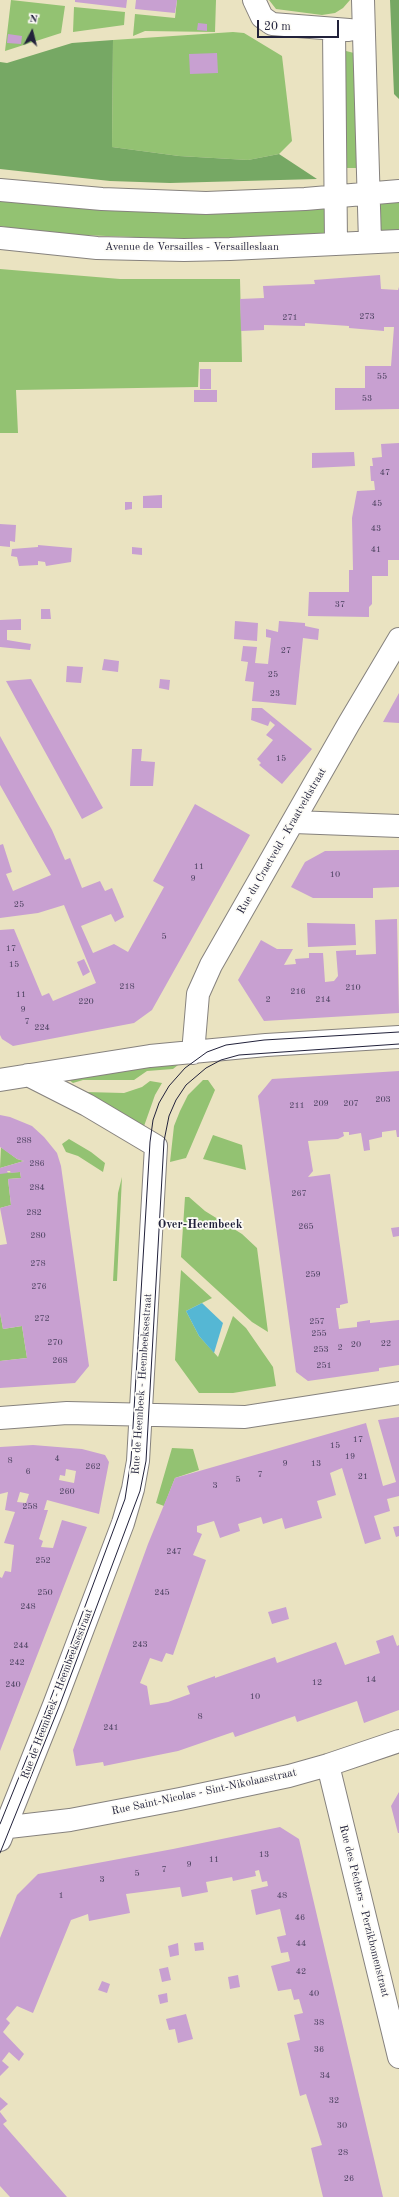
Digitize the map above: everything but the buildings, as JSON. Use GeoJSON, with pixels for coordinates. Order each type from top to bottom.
{"type":"FeatureCollection","features":[{"type":"Feature","properties":{"kind":"street"},"geometry":{"type":"LineString","coordinates":[[254,0],[262,17],[272,24],[364,31]]}},
{"type":"Feature","properties":{"kind":"street"},"geometry":{"type":"LineString","coordinates":[[363,0],[370,242]]}},
{"type":"Feature","properties":{"kind":"street"},"geometry":{"type":"LineString","coordinates":[[334,29],[336,244]]}},
{"type":"Feature","properties":{"kind":"street"},"geometry":{"type":"LineString","coordinates":[[0,190],[71,197],[199,202],[335,197],[399,191]]}},
{"type":"Feature","properties":{"kind":"street","name":"Avenue de Versailles - Versailleslaan"},"geometry":{"type":"LineString","coordinates":[[0,238],[96,248],[151,249],[230,249],[399,241]]}},
{"type":"Feature","properties":{"kind":"street","name":"Rue du Craetveld - Kraatveldstraat"},"geometry":{"type":"LineString","coordinates":[[193,1053],[198,994],[219,950],[294,822],[348,725],[399,640]]}},
{"type":"Feature","properties":{"kind":"street"},"geometry":{"type":"LineString","coordinates":[[294,822],[399,826]]}},
{"type":"Feature","properties":{"kind":"street"},"geometry":{"type":"LineString","coordinates":[[0,1080],[150,1056],[266,1045],[399,1038]]}},
{"type":"Feature","properties":{"kind":"street","name":"Rue de Heembeek - Heembeeksestraat"},"geometry":{"type":"LineString","coordinates":[[2,1831],[125,1518],[137,1473],[156,1146],[87,1105],[28,1075]]}},
{"type":"Feature","properties":{"kind":"street"},"geometry":{"type":"LineString","coordinates":[[0,1418],[67,1413],[245,1417],[399,1393]]}},
{"type":"Feature","properties":{"kind":"street","name":"Rue Saint-Nicolas - Sint-Nikolaasstraat"},"geometry":{"type":"LineString","coordinates":[[2,1831],[70,1820],[180,1799],[328,1765],[399,1740]]}},
{"type":"Feature","properties":{"kind":"street","name":"Rue des Pêchers - Perzikbomenstraat"},"geometry":{"type":"LineString","coordinates":[[328,1765],[399,2057]]}},
{"type":"Feature","properties":{"kind":"green space"},"geometry":{"type":"Polygon","coordinates":[[[11,0],[65,6],[61,33],[5,51],[11,0]]]}},
{"type":"Feature","properties":{"kind":"green space"},"geometry":{"type":"Polygon","coordinates":[[[177,0],[216,0],[215,32],[145,31],[133,36],[135,14],[175,18],[177,0]]]}},
{"type":"Feature","properties":{"kind":"green space"},"geometry":{"type":"Polygon","coordinates":[[[269,0],[350,0],[343,8],[335,13],[322,15],[276,9],[269,0]]]}},
{"type":"Feature","properties":{"kind":"green space"},"geometry":{"type":"Polygon","coordinates":[[[390,0],[399,0],[399,99],[394,94],[390,0]]]}},
{"type":"Feature","properties":{"kind":"green space"},"geometry":{"type":"Polygon","coordinates":[[[74,7],[125,12],[124,25],[73,32],[74,7]]]}},
{"type":"Feature","properties":{"kind":"green space"},"geometry":{"type":"Polygon","coordinates":[[[233,32],[244,33],[282,56],[292,141],[279,154],[248,160],[179,156],[112,147],[113,40],[233,32]]]}},
{"type":"Feature","properties":{"kind":"green space"},"geometry":{"type":"Polygon","coordinates":[[[113,40],[112,147],[179,156],[248,160],[279,154],[317,179],[170,183],[110,181],[0,169],[0,62],[7,63],[72,43],[113,40]]]}},
{"type":"Feature","properties":{"kind":"green space"},"geometry":{"type":"Polygon","coordinates":[[[344,52],[354,53],[358,168],[345,168],[344,52]]]}},
{"type":"Feature","properties":{"kind":"green space"},"geometry":{"type":"Polygon","coordinates":[[[0,198],[326,208],[325,234],[187,239],[80,235],[24,230],[0,226],[0,198]]]}},
{"type":"Feature","properties":{"kind":"green space"},"geometry":{"type":"Polygon","coordinates":[[[399,199],[399,231],[380,232],[377,203],[399,199]]]}},
{"type":"Feature","properties":{"kind":"green space"},"geometry":{"type":"Polygon","coordinates":[[[0,269],[120,279],[240,279],[242,362],[199,362],[198,387],[16,390],[18,433],[0,433],[0,269]]]}},
{"type":"Feature","properties":{"kind":"green space"},"geometry":{"type":"Polygon","coordinates":[[[178,1065],[173,1069],[147,1071],[134,1080],[83,1080],[73,1083],[69,1080],[146,1067],[178,1065]]]}},
{"type":"Feature","properties":{"kind":"green space"},"geometry":{"type":"Polygon","coordinates":[[[203,1080],[208,1080],[215,1090],[186,1158],[170,1162],[174,1126],[180,1111],[188,1095],[203,1080]]]}},
{"type":"Feature","properties":{"kind":"green space"},"geometry":{"type":"Polygon","coordinates":[[[150,1081],[162,1083],[155,1095],[143,1129],[85,1092],[124,1093],[142,1087],[150,1081]]]}},
{"type":"Feature","properties":{"kind":"green space"},"geometry":{"type":"Polygon","coordinates":[[[213,1135],[242,1145],[246,1170],[203,1159],[213,1135]]]}},
{"type":"Feature","properties":{"kind":"green space"},"geometry":{"type":"Polygon","coordinates":[[[69,1139],[91,1152],[105,1163],[103,1172],[78,1156],[66,1152],[62,1144],[69,1139]]]}},
{"type":"Feature","properties":{"kind":"green space"},"geometry":{"type":"Polygon","coordinates":[[[1,1147],[17,1159],[24,1161],[0,1168],[1,1147]]]}},
{"type":"Feature","properties":{"kind":"green space"},"geometry":{"type":"Polygon","coordinates":[[[20,1172],[21,1178],[8,1179],[11,1205],[0,1208],[0,1173],[20,1172]]]}},
{"type":"Feature","properties":{"kind":"green space"},"geometry":{"type":"Polygon","coordinates":[[[122,1177],[117,1281],[113,1281],[118,1193],[122,1177]]]}},
{"type":"Feature","properties":{"kind":"green space"},"geometry":{"type":"Polygon","coordinates":[[[185,1197],[189,1197],[205,1211],[242,1234],[257,1248],[268,1332],[252,1322],[181,1257],[185,1197]]]}},
{"type":"Feature","properties":{"kind":"green space"},"geometry":{"type":"Polygon","coordinates":[[[181,1270],[212,1298],[186,1311],[199,1336],[218,1357],[233,1316],[246,1328],[273,1367],[276,1386],[233,1393],[199,1393],[175,1360],[181,1270]]]}},
{"type":"Feature","properties":{"kind":"green space"},"geometry":{"type":"Polygon","coordinates":[[[0,1313],[3,1329],[22,1326],[27,1358],[0,1361],[0,1313]]]}},
{"type":"Feature","properties":{"kind":"green space"},"geometry":{"type":"Polygon","coordinates":[[[172,1448],[193,1449],[199,1470],[175,1478],[164,1506],[156,1503],[172,1448]]]}},
{"type":"Feature","properties":{"kind":"water"},"geometry":{"type":"Polygon","coordinates":[[[202,1303],[223,1323],[214,1353],[199,1336],[186,1311],[202,1303]]]}},
{"type":"Feature","properties":{"kind":"tram line"},"geometry":{"type":"LineString","coordinates":[[0,1824],[49,1703],[125,1499],[131,1460],[150,1142],[153,1120],[159,1103],[169,1086],[185,1068],[207,1052],[226,1045],[264,1040],[399,1032]]}},
{"type":"Feature","properties":{"kind":"tram line"},"geometry":{"type":"LineString","coordinates":[[0,1853],[59,1707],[140,1491],[146,1461],[164,1141],[169,1116],[176,1100],[186,1085],[206,1068],[221,1060],[239,1055],[399,1044]]}},
{"type":"Feature","properties":{"kind":"district","name":"Over-Heembeek"},"geometry":{"type":"Point","coordinates":[200,1225]}}]}
